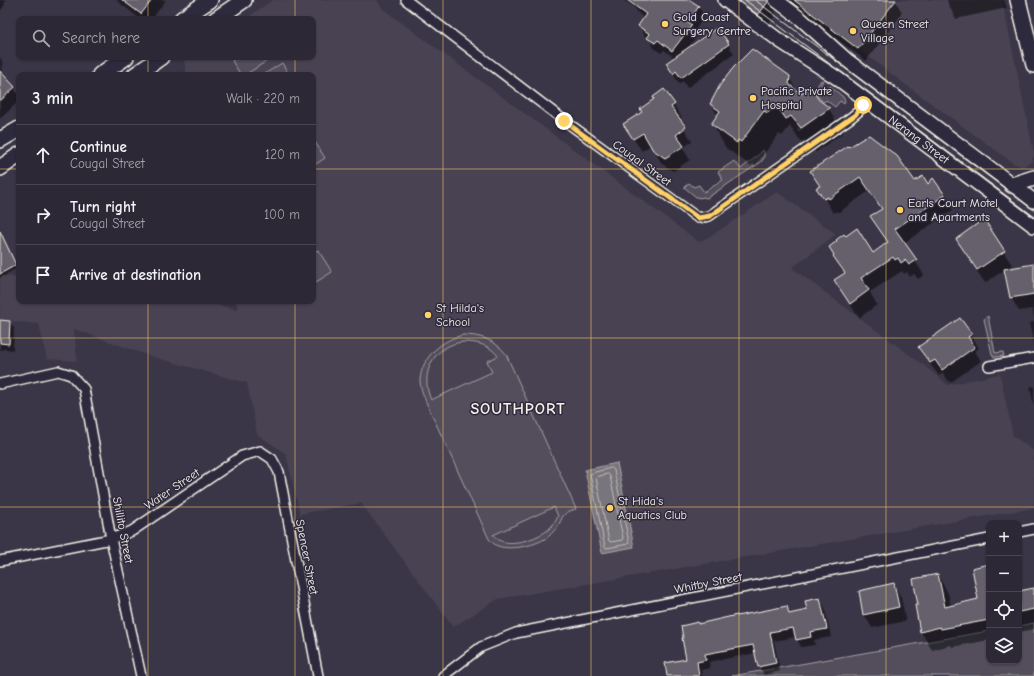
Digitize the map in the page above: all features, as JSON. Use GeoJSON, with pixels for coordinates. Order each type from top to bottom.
{"type":"FeatureCollection","features":[{"type":"Feature","properties":{"kind":"main road"},"geometry":{"type":"LineString","coordinates":[[186,16],[210,0]]}},
{"type":"Feature","properties":{"kind":"main road"},"geometry":{"type":"LineString","coordinates":[[220,16],[244,0]]}},
{"type":"Feature","properties":{"kind":"main road","name":"Nerang Street"},"geometry":{"type":"LineString","coordinates":[[724,0],[780,41],[837,78],[1034,226]]}},
{"type":"Feature","properties":{"kind":"main road","name":"Nerang Street"},"geometry":{"type":"LineString","coordinates":[[776,0],[801,19],[848,61],[1034,201]]}},
{"type":"Feature","properties":{"kind":"main road"},"geometry":{"type":"LineString","coordinates":[[1018,0],[1034,65]]}},
{"type":"Feature","properties":{"kind":"main road"},"geometry":{"type":"LineString","coordinates":[[104,72],[122,60]]}},
{"type":"Feature","properties":{"kind":"main road"},"geometry":{"type":"LineString","coordinates":[[139,72],[157,60]]}},
{"type":"Feature","properties":{"kind":"main road"},"geometry":{"type":"LineString","coordinates":[[0,140],[16,131]]}},
{"type":"Feature","properties":{"kind":"main road"},"geometry":{"type":"LineString","coordinates":[[0,168],[16,157]]}},
{"type":"Feature","properties":{"kind":"main road"},"geometry":{"type":"LineString","coordinates":[[1012,185],[1034,178]]}},
{"type":"Feature","properties":{"kind":"street","name":"Cougal Street"},"geometry":{"type":"LineString","coordinates":[[406,0],[564,121],[698,218],[710,216],[849,119],[859,111],[867,100]]}},
{"type":"Feature","properties":{"kind":"street"},"geometry":{"type":"LineString","coordinates":[[990,366],[1034,358]]}},
{"type":"Feature","properties":{"kind":"street","name":"Shillito Street"},"geometry":{"type":"LineString","coordinates":[[0,384],[58,371],[71,375],[84,389],[111,539],[141,676]]}},
{"type":"Feature","properties":{"kind":"street","name":"Water Street"},"geometry":{"type":"LineString","coordinates":[[0,561],[111,539],[132,531],[242,456],[260,451]]}},
{"type":"Feature","properties":{"kind":"street","name":"Spencer Street"},"geometry":{"type":"LineString","coordinates":[[260,451],[272,459],[279,472],[318,676]]}},
{"type":"Feature","properties":{"kind":"street"},"geometry":{"type":"LineString","coordinates":[[1022,531],[1034,529]]}},
{"type":"Feature","properties":{"kind":"street","name":"Whitby Street"},"geometry":{"type":"LineString","coordinates":[[443,676],[480,647],[516,633],[986,540]]}},
{"type":"Feature","properties":{"kind":"shaded area","name":"St Hilda's School"},"geometry":{"type":"Polygon","coordinates":[[[273,0],[377,0],[383,9],[699,242],[714,234],[777,192],[836,234],[792,268],[948,385],[1000,374],[1013,436],[1034,451],[1034,508],[498,599],[453,627],[361,503],[300,514],[286,454],[257,434],[247,383],[150,356],[74,329],[77,361],[47,359],[39,324],[0,320],[0,276],[16,277],[16,304],[212,304],[238,310],[237,304],[316,304],[316,72],[186,72],[184,61],[186,60],[316,60],[316,16],[249,16],[273,0]]]}},
{"type":"Feature","properties":{"kind":"shaded area"},"geometry":{"type":"Polygon","coordinates":[[[794,0],[1002,0],[1034,153],[1031,162],[1022,167],[1013,163],[902,82],[794,0]]]}},
{"type":"Feature","properties":{"kind":"shaded area"},"geometry":{"type":"Polygon","coordinates":[[[268,60],[250,72],[239,72],[232,61],[268,60]]]}},
{"type":"Feature","properties":{"kind":"shaded area"},"geometry":{"type":"Polygon","coordinates":[[[282,63],[287,72],[268,72],[282,63]]]}},
{"type":"Feature","properties":{"kind":"shaded area"},"geometry":{"type":"Polygon","coordinates":[[[821,80],[823,81],[821,84],[828,89],[830,86],[843,97],[845,101],[844,104],[840,101],[835,107],[826,100],[824,102],[821,100],[815,92],[821,80]]]}},
{"type":"Feature","properties":{"kind":"shaded area"},"geometry":{"type":"Polygon","coordinates":[[[316,144],[325,158],[316,164],[316,144]]]}},
{"type":"Feature","properties":{"kind":"shaded area"},"geometry":{"type":"Polygon","coordinates":[[[763,150],[764,158],[761,162],[707,198],[696,197],[684,187],[689,183],[694,187],[699,185],[704,192],[723,180],[718,172],[734,161],[741,169],[763,150]]]}},
{"type":"Feature","properties":{"kind":"shaded area"},"geometry":{"type":"Polygon","coordinates":[[[318,250],[332,272],[316,282],[316,251],[318,250]]]}},
{"type":"Feature","properties":{"kind":"shaded area"},"geometry":{"type":"Polygon","coordinates":[[[988,316],[995,353],[1003,352],[1004,356],[994,357],[992,354],[984,319],[988,316]]]}},
{"type":"Feature","properties":{"kind":"shaded area"},"geometry":{"type":"Polygon","coordinates":[[[463,335],[487,339],[497,345],[506,354],[576,509],[569,511],[564,515],[553,532],[538,542],[510,548],[497,546],[489,539],[421,389],[420,380],[422,371],[429,357],[434,350],[455,337],[463,335]],[[463,342],[453,344],[444,349],[432,362],[428,371],[427,380],[431,400],[492,372],[487,361],[498,356],[495,352],[483,345],[463,342]],[[554,507],[493,535],[499,540],[506,542],[519,542],[533,538],[549,529],[556,520],[558,516],[554,507]]]}},
{"type":"Feature","properties":{"kind":"shaded area"},"geometry":{"type":"Polygon","coordinates":[[[1034,623],[1034,676],[732,676],[986,632],[986,664],[1022,664],[1022,625],[1034,623]]]}},
{"type":"Feature","properties":{"kind":"water","name":"St Hida's Aquatics Club"},"geometry":{"type":"Polygon","coordinates":[[[617,463],[634,547],[602,553],[585,470],[617,463]]]}},
{"type":"Feature","properties":{"kind":"building"},"geometry":{"type":"Polygon","coordinates":[[[122,0],[152,0],[141,14],[122,0]]]}},
{"type":"Feature","properties":{"kind":"building","name":"Gold Coast Surgery Centre"},"geometry":{"type":"Polygon","coordinates":[[[627,0],[690,0],[699,6],[688,23],[692,25],[672,51],[658,40],[655,43],[647,38],[650,34],[638,26],[646,14],[627,0]]]}},
{"type":"Feature","properties":{"kind":"building"},"geometry":{"type":"Polygon","coordinates":[[[738,0],[768,0],[768,2],[758,15],[738,0]]]}},
{"type":"Feature","properties":{"kind":"building","name":"Queen Street Village"},"geometry":{"type":"Polygon","coordinates":[[[794,0],[896,0],[858,49],[794,0]]]}},
{"type":"Feature","properties":{"kind":"building"},"geometry":{"type":"Polygon","coordinates":[[[718,27],[729,44],[681,78],[676,71],[673,74],[666,63],[718,27]]]}},
{"type":"Feature","properties":{"kind":"building","name":"Pacific Private Hospital"},"geometry":{"type":"Polygon","coordinates":[[[752,49],[790,76],[789,84],[801,94],[807,90],[810,94],[813,91],[819,100],[830,108],[801,128],[791,116],[786,119],[775,103],[768,113],[764,111],[741,142],[738,140],[737,143],[711,124],[720,111],[710,104],[720,85],[734,67],[752,49]]]}},
{"type":"Feature","properties":{"kind":"building"},"geometry":{"type":"Polygon","coordinates":[[[0,71],[15,87],[0,101],[0,71]]]}},
{"type":"Feature","properties":{"kind":"building"},"geometry":{"type":"Polygon","coordinates":[[[664,89],[675,104],[671,107],[686,127],[676,135],[684,146],[665,158],[653,150],[643,133],[633,139],[623,124],[642,112],[640,109],[654,99],[653,97],[664,89]]]}},
{"type":"Feature","properties":{"kind":"building"},"geometry":{"type":"Polygon","coordinates":[[[869,135],[897,156],[915,181],[923,176],[928,184],[933,178],[945,195],[895,229],[917,260],[909,265],[905,260],[901,263],[898,258],[895,260],[893,257],[861,278],[869,290],[850,304],[834,280],[845,273],[833,256],[834,255],[829,247],[844,234],[846,236],[857,228],[873,253],[888,242],[870,216],[882,209],[860,177],[829,199],[828,197],[824,199],[816,188],[820,186],[810,171],[848,146],[849,147],[869,135]]]}},
{"type":"Feature","properties":{"kind":"building"},"geometry":{"type":"Polygon","coordinates":[[[984,219],[1005,251],[977,270],[956,239],[984,219]]]}},
{"type":"Feature","properties":{"kind":"building"},"geometry":{"type":"Polygon","coordinates":[[[0,231],[16,265],[0,274],[0,231]]]}},
{"type":"Feature","properties":{"kind":"building"},"geometry":{"type":"Polygon","coordinates":[[[1034,264],[1034,294],[1010,298],[1004,269],[1034,264]]]}},
{"type":"Feature","properties":{"kind":"building"},"geometry":{"type":"Polygon","coordinates":[[[960,318],[972,334],[968,337],[975,347],[942,370],[935,360],[930,363],[918,347],[960,318]]]}},
{"type":"Feature","properties":{"kind":"building"},"geometry":{"type":"Polygon","coordinates":[[[0,320],[10,321],[9,344],[0,343],[0,320]]]}},
{"type":"Feature","properties":{"kind":"building"},"geometry":{"type":"Polygon","coordinates":[[[986,565],[986,621],[941,629],[940,627],[920,632],[915,605],[918,605],[913,579],[938,574],[945,607],[978,599],[972,568],[986,565]]]}},
{"type":"Feature","properties":{"kind":"building"},"geometry":{"type":"Polygon","coordinates":[[[894,583],[899,607],[863,615],[859,591],[894,583]]]}},
{"type":"Feature","properties":{"kind":"building"},"geometry":{"type":"Polygon","coordinates":[[[1034,588],[1034,609],[1022,611],[1022,590],[1034,588]]]}},
{"type":"Feature","properties":{"kind":"building"},"geometry":{"type":"Polygon","coordinates":[[[820,598],[827,629],[810,632],[811,637],[796,640],[793,628],[770,632],[776,663],[758,667],[753,645],[705,654],[706,660],[697,662],[699,676],[667,676],[665,663],[686,659],[681,626],[787,606],[789,614],[807,610],[805,601],[820,598]]]}},
{"type":"Feature","properties":{"kind":"tram line"},"geometry":{"type":"LineString","coordinates":[[745,0],[1034,218]]}},
{"type":"Feature","properties":{"kind":"tram line"},"geometry":{"type":"LineString","coordinates":[[755,0],[1034,210]]}},
{"type":"Feature","properties":{"kind":"place","name":"Gold Coast Surgery Centre"},"geometry":{"type":"Point","coordinates":[665,24]}},
{"type":"Feature","properties":{"kind":"place","name":"Queen Street Village"},"geometry":{"type":"Point","coordinates":[853,31]}},
{"type":"Feature","properties":{"kind":"place","name":"Pacific Private Hospital"},"geometry":{"type":"Point","coordinates":[753,98]}},
{"type":"Feature","properties":{"kind":"place","name":"Earls Court Motel and Apartments"},"geometry":{"type":"Point","coordinates":[900,210]}},
{"type":"Feature","properties":{"kind":"place","name":"St Hilda's School"},"geometry":{"type":"Point","coordinates":[428,315]}},
{"type":"Feature","properties":{"kind":"place","name":"St Hida's Aquatics Club"},"geometry":{"type":"Point","coordinates":[610,508]}},
{"type":"Feature","properties":{"kind":"district","name":"SOUTHPORT"},"geometry":{"type":"Point","coordinates":[518,408]}},
{"type":"Feature","properties":{"kind":"route"},"geometry":{"type":"LineString","coordinates":[[564,121],[698,218],[710,216],[855,115],[863,105]]}}]}
